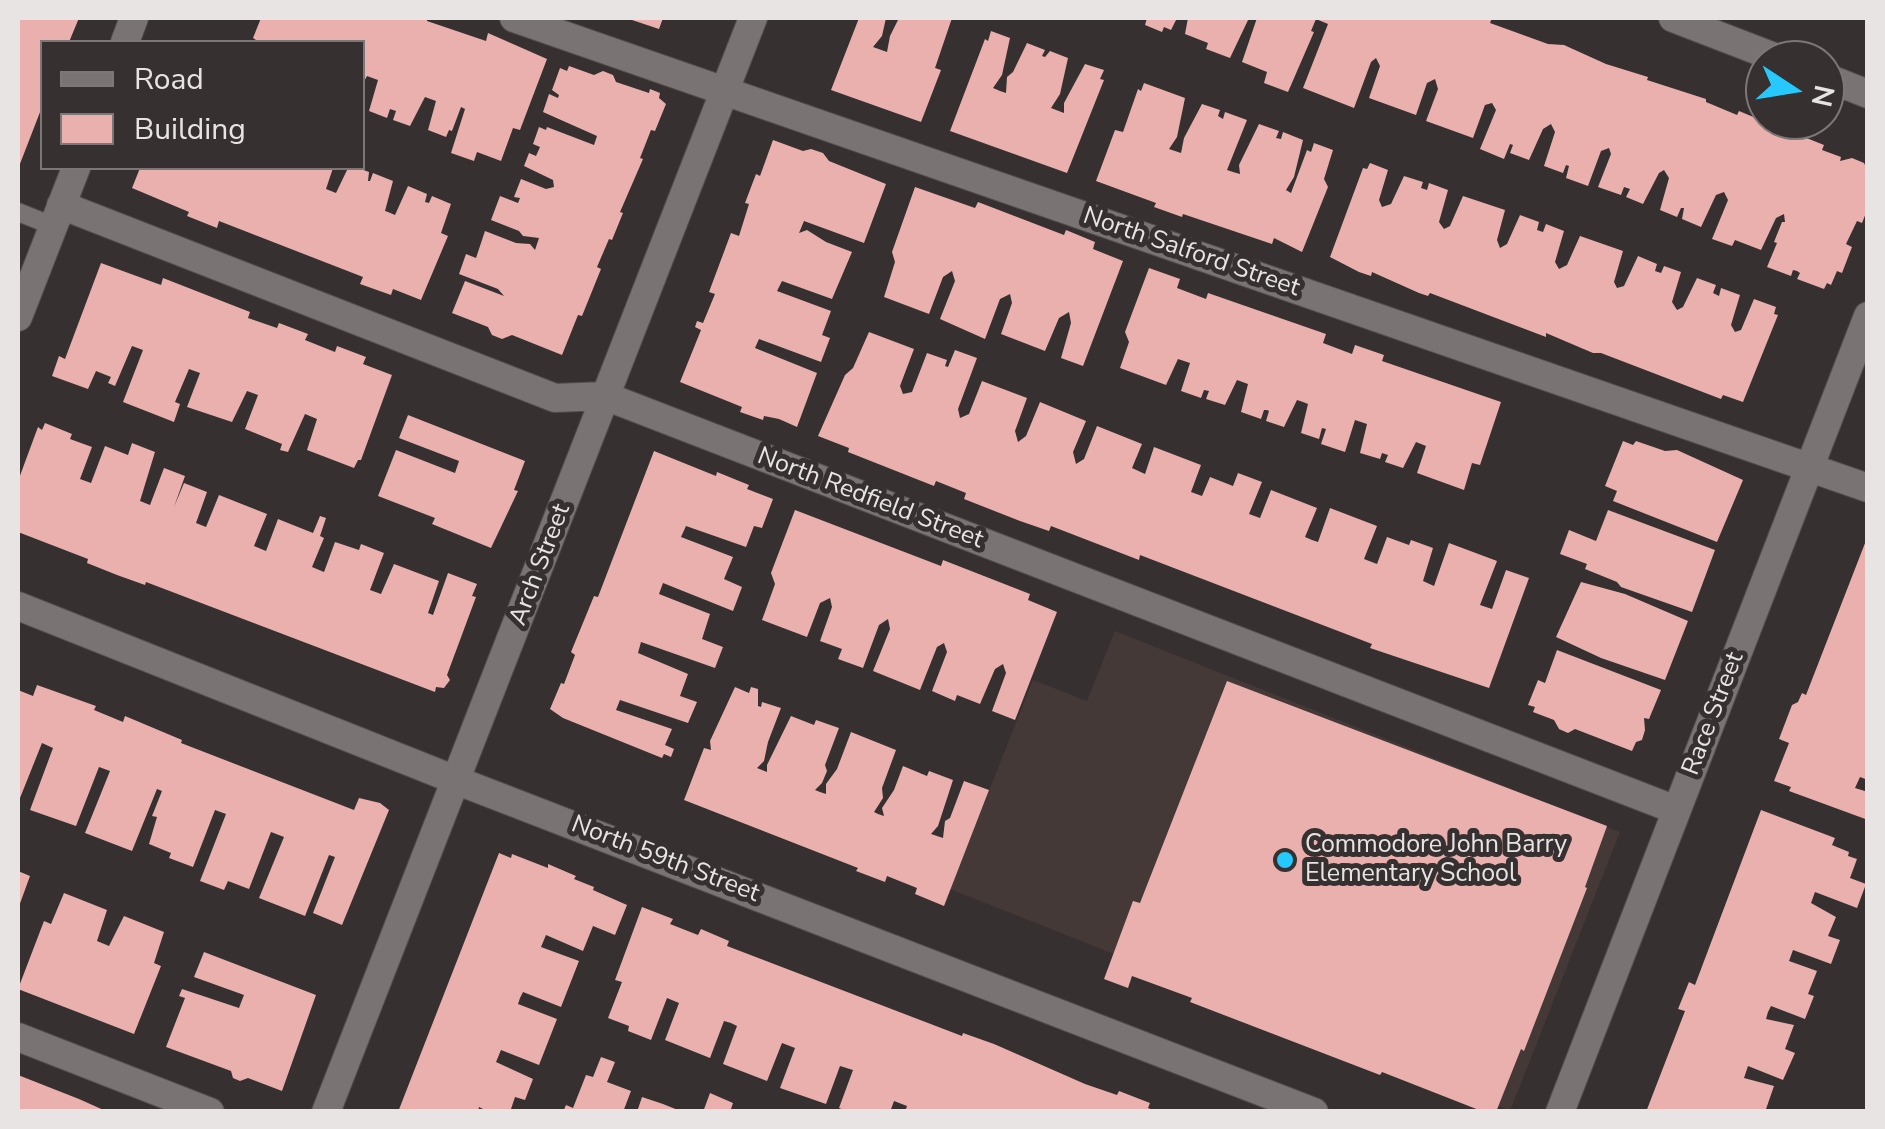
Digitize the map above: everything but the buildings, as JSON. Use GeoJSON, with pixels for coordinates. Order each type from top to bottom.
{"type":"FeatureCollection","features":[{"type":"Feature","properties":{"kind":"street","name":"North Salford Street"},"geometry":{"type":"LineString","coordinates":[[514,18],[1868,488]]}},
{"type":"Feature","properties":{"kind":"street","name":"Arch Street"},"geometry":{"type":"LineString","coordinates":[[326,1112],[753,18]]}},
{"type":"Feature","properties":{"kind":"street"},"geometry":{"type":"LineString","coordinates":[[1674,18],[1745,46]]}},
{"type":"Feature","properties":{"kind":"street"},"geometry":{"type":"LineString","coordinates":[[18,317],[75,170]]}},
{"type":"Feature","properties":{"kind":"street","name":"North Redfield Street"},"geometry":{"type":"LineString","coordinates":[[57,215],[555,398],[605,396],[1676,810]]}},
{"type":"Feature","properties":{"kind":"street","name":"Race Street"},"geometry":{"type":"LineString","coordinates":[[1560,1112],[1868,316]]}},
{"type":"Feature","properties":{"kind":"street","name":"North 59th Street"},"geometry":{"type":"LineString","coordinates":[[18,606],[1314,1112]]}},
{"type":"Feature","properties":{"kind":"street"},"geometry":{"type":"LineString","coordinates":[[18,1037],[210,1112]]}},
{"type":"Feature","properties":{"kind":"lane"},"geometry":{"type":"LineString","coordinates":[[18,212],[57,215]]}},
{"type":"Feature","properties":{"kind":"shaded area","name":"Commodore John Barry Elementary School"},"geometry":{"type":"Polygon","coordinates":[[[1115,631],[1620,832],[1510,1111],[950,889],[1033,680],[1087,701],[1115,631]]]}},
{"type":"Feature","properties":{"kind":"place","name":"Commodore John Barry Elementary School"},"geometry":{"type":"Point","coordinates":[1285,860]}}]}
